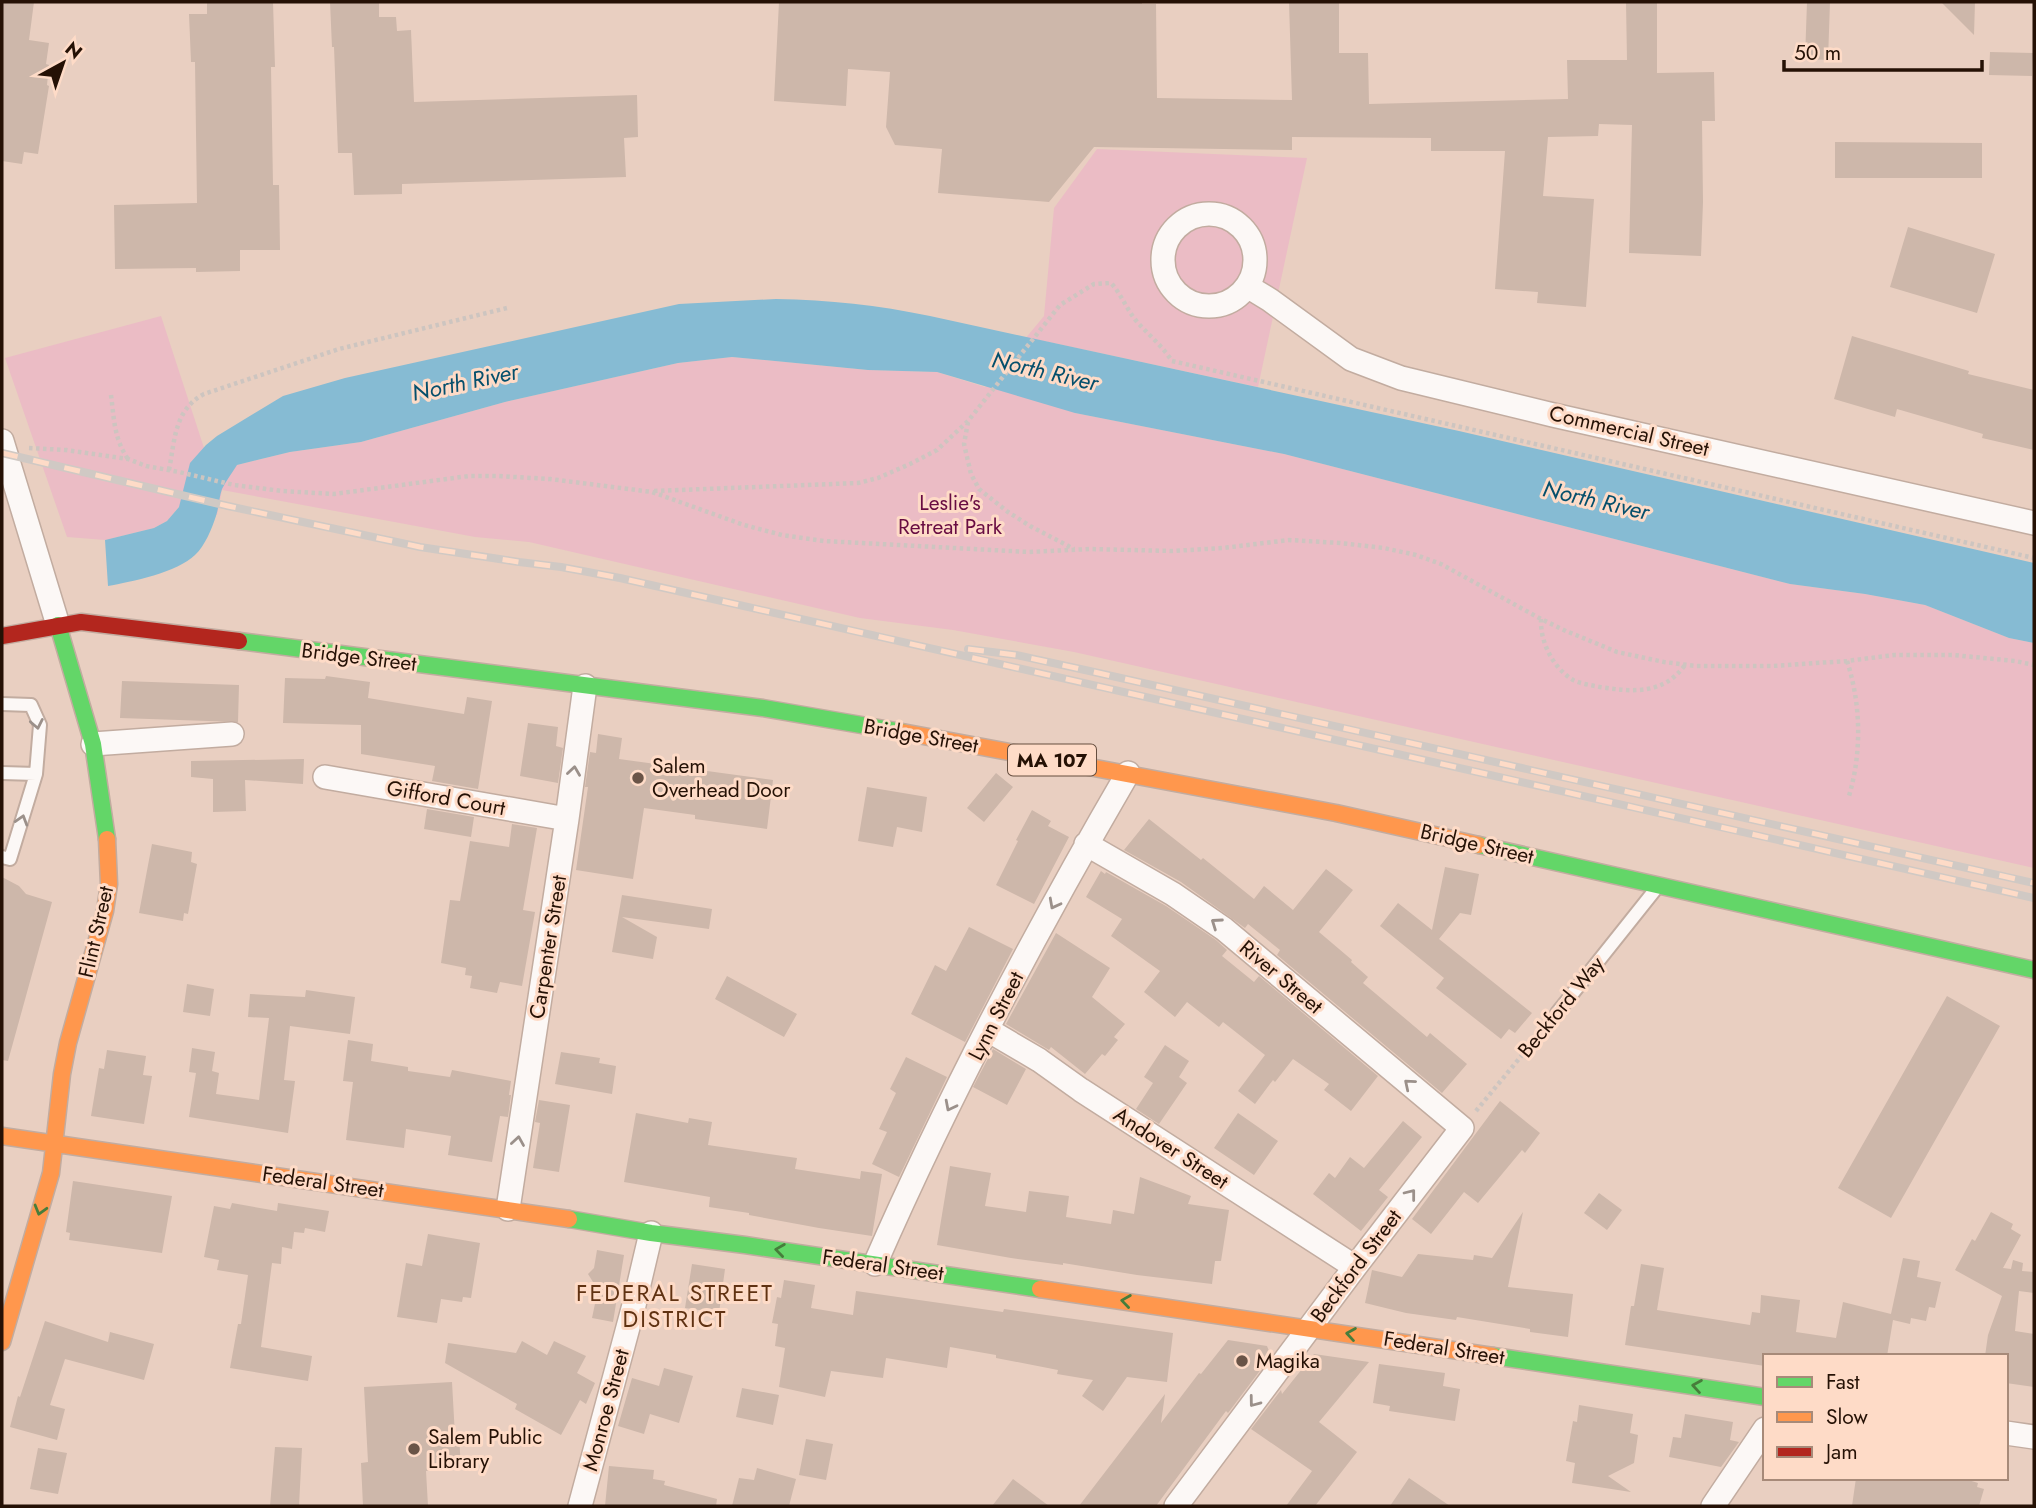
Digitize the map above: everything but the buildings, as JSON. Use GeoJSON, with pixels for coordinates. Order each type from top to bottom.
{"type":"FeatureCollection","features":[{"type":"Feature","properties":{"kind":"street"},"geometry":{"type":"LineString","coordinates":[[1199,215],[1214,215],[1233,221],[1248,234],[1255,252],[1255,267],[1248,286],[1234,299],[1221,305],[1196,304],[1185,299],[1169,281],[1164,268],[1164,255],[1172,234],[1188,220],[1199,215]]}},
{"type":"Feature","properties":{"kind":"street","name":"Commercial Street"},"geometry":{"type":"LineString","coordinates":[[1248,286],[1351,359],[1401,378],[1553,415],[2034,523]]}},
{"type":"Feature","properties":{"kind":"street","name":"Flint Street"},"geometry":{"type":"LineString","coordinates":[[2,1342],[51,1172],[68,1043],[105,911],[109,884],[107,831],[93,744],[3,444]]}},
{"type":"Feature","properties":{"kind":"street","name":"Bridge Street"},"geometry":{"type":"LineString","coordinates":[[2,636],[81,622],[814,716],[1336,813],[2034,970]]}},
{"type":"Feature","properties":{"kind":"street","name":"Carpenter Street"},"geometry":{"type":"LineString","coordinates":[[508,1209],[585,686]]}},
{"type":"Feature","properties":{"kind":"street"},"geometry":{"type":"LineString","coordinates":[[93,744],[232,734]]}},
{"type":"Feature","properties":{"kind":"street","name":"Lynn Street"},"geometry":{"type":"LineString","coordinates":[[875,1264],[921,1163],[988,1030],[1086,844],[1128,773]]}},
{"type":"Feature","properties":{"kind":"street","name":"Gifford Court"},"geometry":{"type":"LineString","coordinates":[[325,777],[567,819]]}},
{"type":"Feature","properties":{"kind":"street","name":"River Street"},"geometry":{"type":"LineString","coordinates":[[1086,844],[1173,894],[1224,929],[1462,1128]]}},
{"type":"Feature","properties":{"kind":"street","name":"Andover Street"},"geometry":{"type":"LineString","coordinates":[[988,1030],[1039,1060],[1355,1267]]}},
{"type":"Feature","properties":{"kind":"street","name":"Beckford Street"},"geometry":{"type":"LineString","coordinates":[[1176,1506],[1462,1128]]}},
{"type":"Feature","properties":{"kind":"street","name":"Federal Street"},"geometry":{"type":"LineString","coordinates":[[2,1136],[1763,1397]]}},
{"type":"Feature","properties":{"kind":"street","name":"Monroe Street"},"geometry":{"type":"LineString","coordinates":[[580,1506],[651,1233]]}},
{"type":"Feature","properties":{"kind":"street"},"geometry":{"type":"LineString","coordinates":[[1713,1506],[1763,1432]]}},
{"type":"Feature","properties":{"kind":"street"},"geometry":{"type":"LineString","coordinates":[[2008,1433],[2034,1437]]}},
{"type":"Feature","properties":{"kind":"lane"},"geometry":{"type":"LineString","coordinates":[[2,704],[31,705],[40,725],[36,774],[10,859],[2,858]]}},
{"type":"Feature","properties":{"kind":"lane"},"geometry":{"type":"LineString","coordinates":[[2,773],[36,774]]}},
{"type":"Feature","properties":{"kind":"lane","name":"Beckford Way"},"geometry":{"type":"LineString","coordinates":[[1557,1013],[1659,885]]}},
{"type":"Feature","properties":{"kind":"path"},"geometry":{"type":"LineString","coordinates":[[3,444],[128,459],[146,466],[234,485],[334,494],[469,476],[550,479],[652,492],[868,481],[937,450],[968,421],[1060,305],[1094,284],[1111,283],[1138,323],[1166,351],[1172,361],[2034,558]]}},
{"type":"Feature","properties":{"kind":"path"},"geometry":{"type":"LineString","coordinates":[[169,470],[182,413],[192,400],[204,394],[340,349],[507,308]]}},
{"type":"Feature","properties":{"kind":"path"},"geometry":{"type":"LineString","coordinates":[[111,395],[115,433],[128,459]]}},
{"type":"Feature","properties":{"kind":"path"},"geometry":{"type":"LineString","coordinates":[[968,421],[964,443],[971,474],[979,489],[1030,526],[1075,550]]}},
{"type":"Feature","properties":{"kind":"path"},"geometry":{"type":"LineString","coordinates":[[652,492],[744,525],[824,541],[1029,552],[1173,551],[1289,540],[1384,548],[1441,564],[1541,619],[1618,652],[1664,662],[1772,666],[1894,655],[1953,655],[2034,665]]}},
{"type":"Feature","properties":{"kind":"path"},"geometry":{"type":"LineString","coordinates":[[1541,619],[1542,640],[1549,653],[1572,679],[1583,684],[1626,692],[1654,688],[1679,673],[1685,664]]}},
{"type":"Feature","properties":{"kind":"path"},"geometry":{"type":"LineString","coordinates":[[1847,661],[1855,685],[1858,709],[1856,773],[1849,796]]}},
{"type":"Feature","properties":{"kind":"path","name":"Beckford Way"},"geometry":{"type":"LineString","coordinates":[[1462,1128],[1557,1013]]}},
{"type":"Feature","properties":{"kind":"green space","name":"Leslie's Retreat Park"},"geometry":{"type":"Polygon","coordinates":[[[1097,149],[1307,158],[1258,387],[1044,341],[1075,413],[1284,454],[1790,584],[1925,605],[2009,638],[2034,643],[2034,868],[1074,652],[953,630],[860,618],[529,542],[475,537],[222,490],[217,515],[179,507],[167,521],[154,528],[105,540],[67,537],[5,358],[161,316],[207,457],[237,465],[290,452],[361,442],[505,402],[678,363],[732,357],[868,370],[937,372],[985,387],[1044,316],[1054,208],[1097,149]]]}},
{"type":"Feature","properties":{"kind":"water","name":"North River"},"geometry":{"type":"Polygon","coordinates":[[[776,299],[853,304],[930,316],[1459,431],[2034,563],[2034,643],[2009,638],[1925,605],[1790,584],[1284,454],[1075,413],[937,372],[868,370],[732,357],[678,363],[505,402],[361,442],[290,452],[237,465],[222,489],[208,537],[195,555],[166,571],[108,586],[105,540],[154,528],[167,521],[179,507],[190,463],[206,445],[283,396],[345,378],[679,304],[776,299]]]}},
{"type":"Feature","properties":{"kind":"railway"},"geometry":{"type":"LineString","coordinates":[[2,453],[228,506],[420,547],[620,578],[2034,898]]}},
{"type":"Feature","properties":{"kind":"railway"},"geometry":{"type":"LineString","coordinates":[[968,649],[1016,655],[1094,672],[2034,883]]}},
{"type":"Feature","properties":{"kind":"traffic: fast"},"geometry":{"type":"LineString","coordinates":[[58,625],[93,744],[107,839]]}},
{"type":"Feature","properties":{"kind":"traffic: fast"},"geometry":{"type":"LineString","coordinates":[[239,641],[763,708],[902,732]]}},
{"type":"Feature","properties":{"kind":"traffic: fast"},"geometry":{"type":"LineString","coordinates":[[1479,845],[2034,970]]}},
{"type":"Feature","properties":{"kind":"traffic: fast"},"geometry":{"type":"LineString","coordinates":[[569,1219],[1040,1289]]}},
{"type":"Feature","properties":{"kind":"traffic: fast"},"geometry":{"type":"LineString","coordinates":[[1493,1356],[1763,1397]]}},
{"type":"Feature","properties":{"kind":"traffic: slow"},"geometry":{"type":"LineString","coordinates":[[902,732],[1336,813],[1479,845]]}},
{"type":"Feature","properties":{"kind":"traffic: slow"},"geometry":{"type":"LineString","coordinates":[[2,1342],[51,1173],[68,1043],[105,911],[109,884],[107,839]]}},
{"type":"Feature","properties":{"kind":"traffic: slow"},"geometry":{"type":"LineString","coordinates":[[2,1136],[569,1219]]}},
{"type":"Feature","properties":{"kind":"traffic: slow"},"geometry":{"type":"LineString","coordinates":[[1040,1289],[1493,1356]]}},
{"type":"Feature","properties":{"kind":"traffic: jam"},"geometry":{"type":"LineString","coordinates":[[2,636],[81,622],[239,641]]}},
{"type":"Feature","properties":{"kind":"place","name":"Salem Overhead Door"},"geometry":{"type":"Point","coordinates":[638,778]}},
{"type":"Feature","properties":{"kind":"place","name":"Magika"},"geometry":{"type":"Point","coordinates":[1242,1361]}},
{"type":"Feature","properties":{"kind":"place","name":"Salem Public Library"},"geometry":{"type":"Point","coordinates":[414,1449]}},
{"type":"Feature","properties":{"kind":"district","name":"FEDERAL STREET DISTRICT"},"geometry":{"type":"Point","coordinates":[675,1306]}}]}
